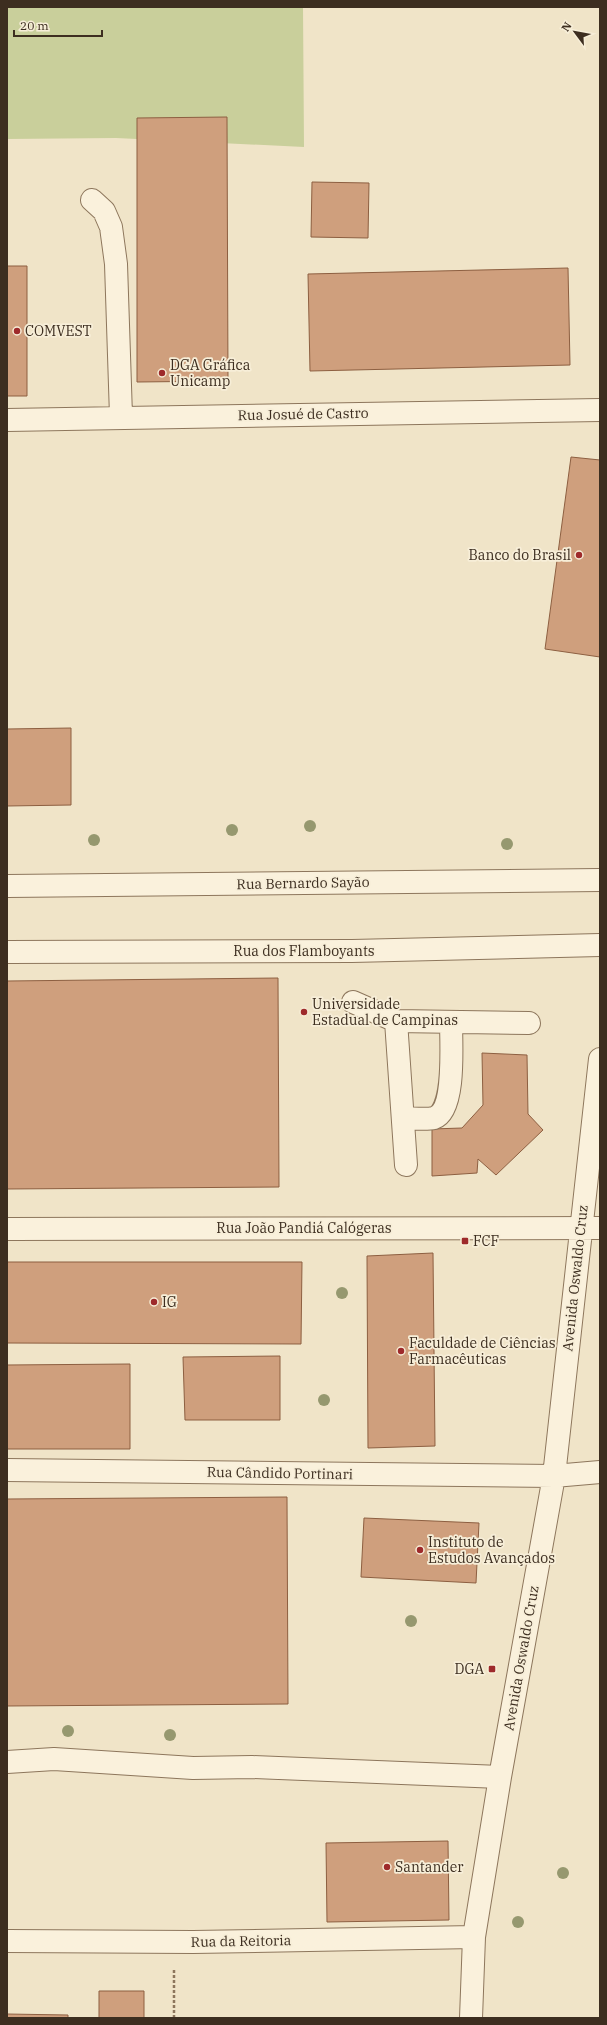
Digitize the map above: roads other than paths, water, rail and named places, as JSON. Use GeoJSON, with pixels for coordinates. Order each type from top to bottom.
{"type":"FeatureCollection","features":[{"type":"Feature","properties":{"kind":"street"},"geometry":{"type":"LineString","coordinates":[[92,200],[104,211],[112,235],[116,264],[121,416]]}},
{"type":"Feature","properties":{"kind":"street","name":"Rua Josué de Castro"},"geometry":{"type":"LineString","coordinates":[[7,420],[121,416],[600,410]]}},
{"type":"Feature","properties":{"kind":"street","name":"Rua Bernardo Sayão"},"geometry":{"type":"LineString","coordinates":[[7,886],[600,880]]}},
{"type":"Feature","properties":{"kind":"street","name":"Rua dos Flamboyants"},"geometry":{"type":"LineString","coordinates":[[7,952],[352,951],[600,945]]}},
{"type":"Feature","properties":{"kind":"street"},"geometry":{"type":"LineString","coordinates":[[353,1002],[396,1021],[529,1023]]}},
{"type":"Feature","properties":{"kind":"street"},"geometry":{"type":"LineString","coordinates":[[396,1021],[406,1165]]}},
{"type":"Feature","properties":{"kind":"street"},"geometry":{"type":"LineString","coordinates":[[403,1118],[434,1118],[444,1110],[450,1088],[451,1022]]}},
{"type":"Feature","properties":{"kind":"street","name":"Avenida Oswaldo Cruz"},"geometry":{"type":"LineString","coordinates":[[471,2018],[474,1937],[500,1777],[554,1476],[590,1228],[600,1060]]}},
{"type":"Feature","properties":{"kind":"street","name":"Rua João Pandiá Calógeras"},"geometry":{"type":"LineString","coordinates":[[7,1229],[590,1228]]}},
{"type":"Feature","properties":{"kind":"street","name":"Rua Cândido Portinari"},"geometry":{"type":"LineString","coordinates":[[7,1470],[554,1476],[600,1472]]}},
{"type":"Feature","properties":{"kind":"street"},"geometry":{"type":"LineString","coordinates":[[7,1762],[54,1759],[193,1768],[252,1767],[500,1777]]}},
{"type":"Feature","properties":{"kind":"street","name":"Rua da Reitoria"},"geometry":{"type":"LineString","coordinates":[[7,1941],[174,1942],[474,1937]]}},
{"type":"Feature","properties":{"kind":"place","name":"COMVEST"},"geometry":{"type":"Point","coordinates":[17,331]}},
{"type":"Feature","properties":{"kind":"place","name":"DGA Gráfica Unicamp"},"geometry":{"type":"Point","coordinates":[162,373]}},
{"type":"Feature","properties":{"kind":"place","name":"Banco do Brasil"},"geometry":{"type":"Point","coordinates":[579,555]}},
{"type":"Feature","properties":{"kind":"place","name":"Universidade Estadual de Campinas"},"geometry":{"type":"Point","coordinates":[304,1012]}},
{"type":"Feature","properties":{"kind":"place","name":"FCF"},"geometry":{"type":"Point","coordinates":[465,1241]}},
{"type":"Feature","properties":{"kind":"place","name":"IG"},"geometry":{"type":"Point","coordinates":[154,1302]}},
{"type":"Feature","properties":{"kind":"place","name":"Faculdade de Ciências Farmacêuticas"},"geometry":{"type":"Point","coordinates":[401,1351]}},
{"type":"Feature","properties":{"kind":"place","name":"Instituto de Estudos Avançados"},"geometry":{"type":"Point","coordinates":[420,1550]}},
{"type":"Feature","properties":{"kind":"place","name":"DGA"},"geometry":{"type":"Point","coordinates":[492,1669]}},
{"type":"Feature","properties":{"kind":"place","name":"Santander"},"geometry":{"type":"Point","coordinates":[387,1867]}}]}
